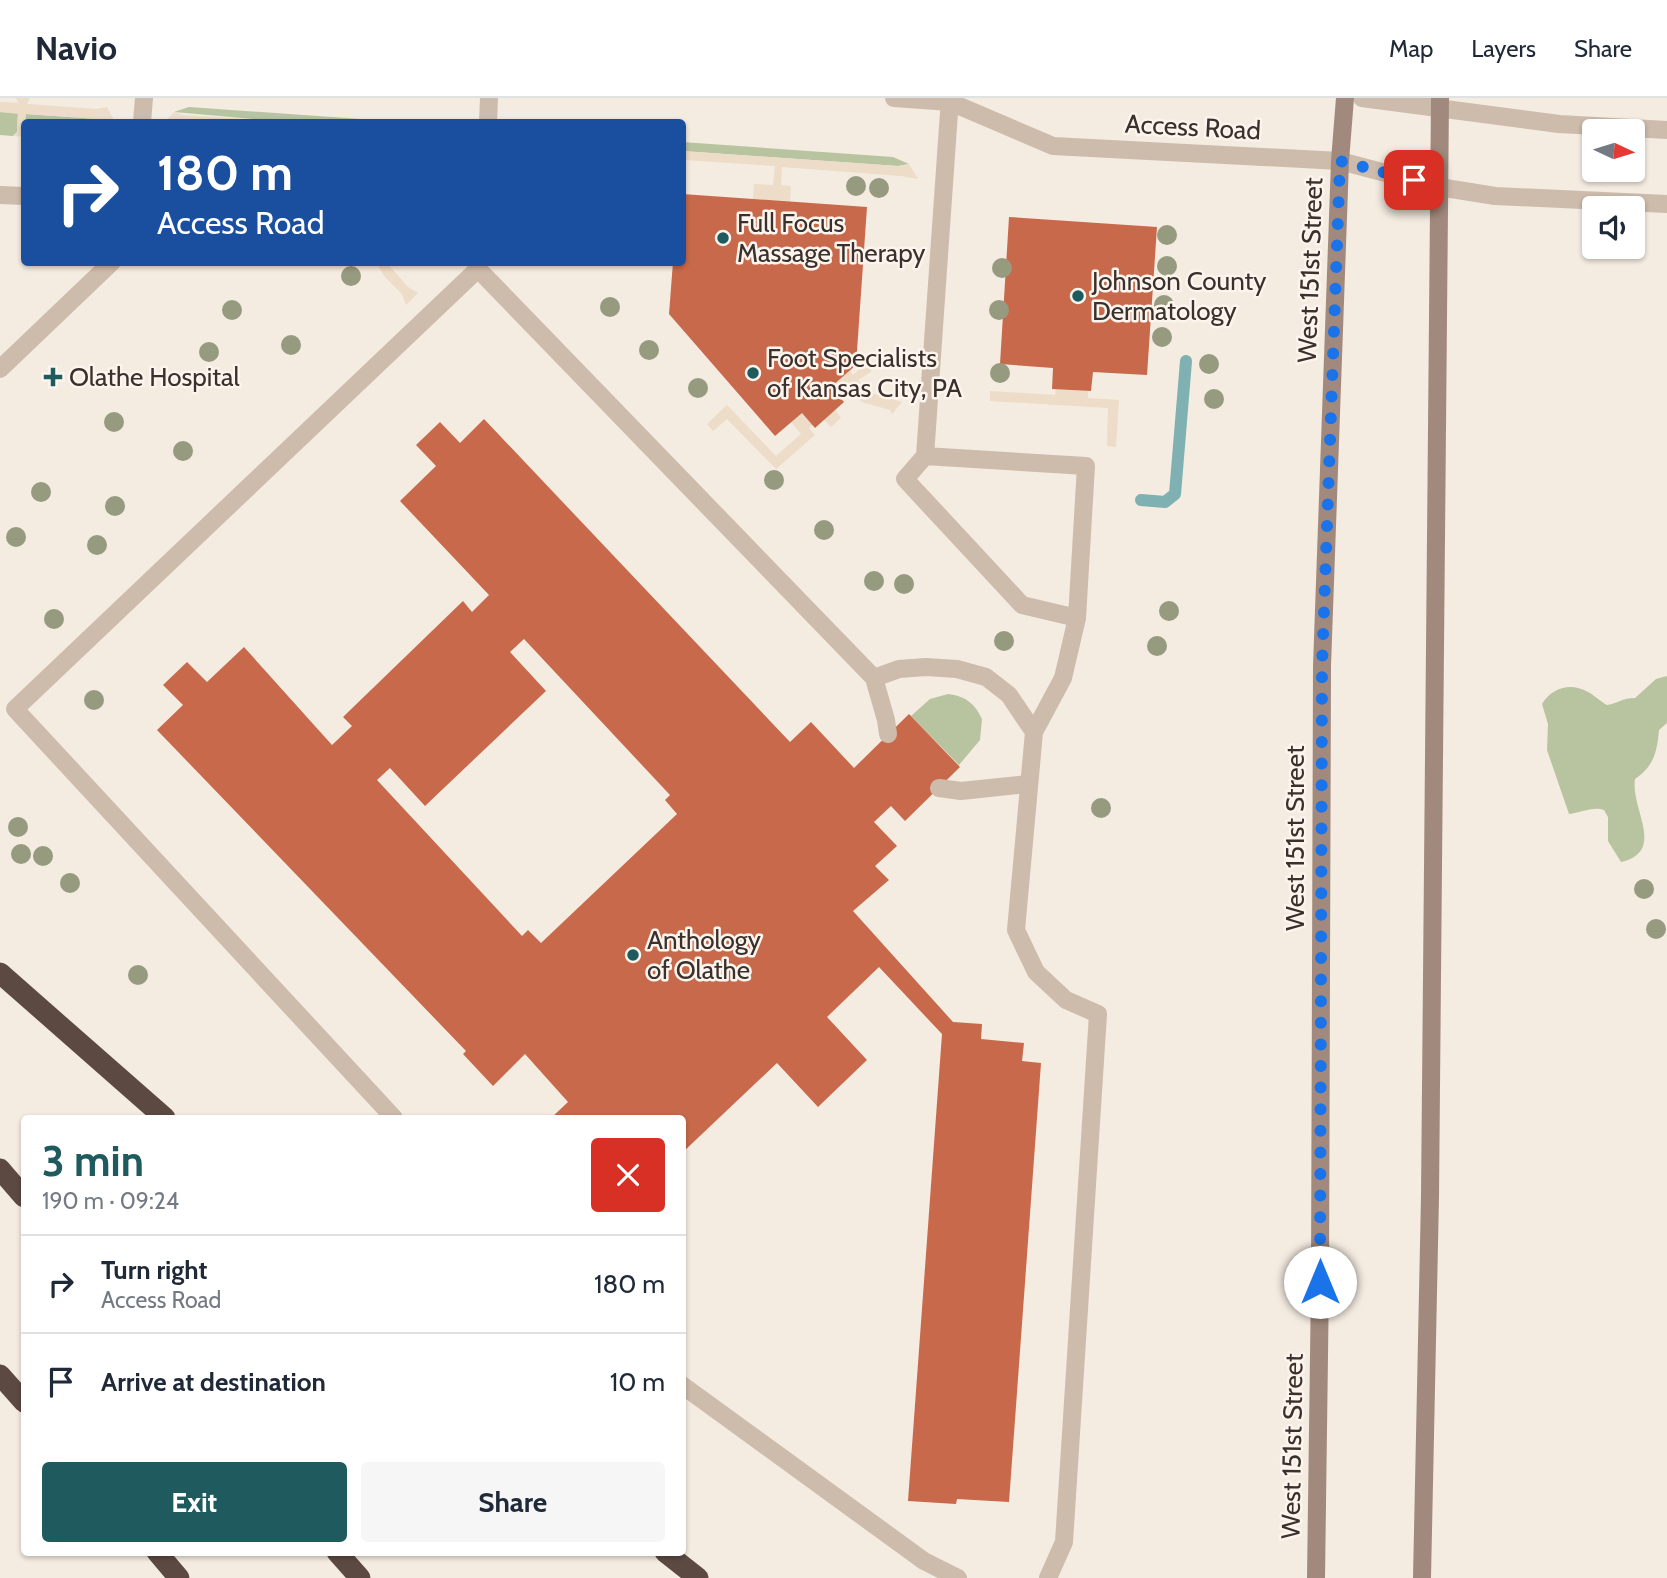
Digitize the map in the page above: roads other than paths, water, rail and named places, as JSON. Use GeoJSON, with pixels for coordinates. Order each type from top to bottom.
{"type":"FeatureCollection","features":[{"type":"Feature","properties":{"kind":"highway"},"geometry":{"type":"LineString","coordinates":[[0,973],[162,1115]]}},
{"type":"Feature","properties":{"kind":"highway"},"geometry":{"type":"LineString","coordinates":[[0,1169],[21,1194]]}},
{"type":"Feature","properties":{"kind":"highway"},"geometry":{"type":"LineString","coordinates":[[0,1375],[21,1399]]}},
{"type":"Feature","properties":{"kind":"highway"},"geometry":{"type":"LineString","coordinates":[[161,1556],[180,1578]]}},
{"type":"Feature","properties":{"kind":"highway"},"geometry":{"type":"LineString","coordinates":[[341,1556],[360,1578]]}},
{"type":"Feature","properties":{"kind":"highway"},"geometry":{"type":"LineString","coordinates":[[670,1556],[698,1578]]}},
{"type":"Feature","properties":{"kind":"main road","name":"West 151st Street"},"geometry":{"type":"LineString","coordinates":[[1316,1578],[1322,666],[1340,161],[1345,98]]}},
{"type":"Feature","properties":{"kind":"main road"},"geometry":{"type":"LineString","coordinates":[[1422,1578],[1430,1183],[1440,104]]}},
{"type":"Feature","properties":{"kind":"street"},"geometry":{"type":"LineString","coordinates":[[142,119],[144,98]]}},
{"type":"Feature","properties":{"kind":"street"},"geometry":{"type":"LineString","coordinates":[[488,119],[489,98]]}},
{"type":"Feature","properties":{"kind":"street","name":"Access Road"},"geometry":{"type":"LineString","coordinates":[[894,98],[970,98]]}},
{"type":"Feature","properties":{"kind":"street"},"geometry":{"type":"LineString","coordinates":[[1362,98],[1440,104],[1559,124],[1667,130]]}},
{"type":"Feature","properties":{"kind":"street"},"geometry":{"type":"LineString","coordinates":[[950,100],[925,456],[905,478],[1022,606],[1077,618]]}},
{"type":"Feature","properties":{"kind":"street","name":"Access Road"},"geometry":{"type":"LineString","coordinates":[[950,100],[1053,146],[1340,161],[1439,187],[1495,196],[1667,204]]}},
{"type":"Feature","properties":{"kind":"street"},"geometry":{"type":"LineString","coordinates":[[0,195],[21,196]]}},
{"type":"Feature","properties":{"kind":"street"},"geometry":{"type":"LineString","coordinates":[[0,369],[108,266]]}},
{"type":"Feature","properties":{"kind":"street"},"geometry":{"type":"LineString","coordinates":[[391,1115],[15,709],[478,266],[874,678],[888,734]]}},
{"type":"Feature","properties":{"kind":"street"},"geometry":{"type":"LineString","coordinates":[[925,456],[1086,466],[1077,618],[1063,678],[1034,732],[1016,930],[1036,972],[1066,1000],[1098,1014],[1064,1542],[1048,1578]]}},
{"type":"Feature","properties":{"kind":"street"},"geometry":{"type":"LineString","coordinates":[[874,678],[899,669],[926,667],[957,669],[986,677],[1009,695],[1034,732]]}},
{"type":"Feature","properties":{"kind":"street"},"geometry":{"type":"LineString","coordinates":[[939,788],[961,792],[1028,784]]}},
{"type":"Feature","properties":{"kind":"street"},"geometry":{"type":"LineString","coordinates":[[686,1388],[923,1561],[958,1578]]}},
{"type":"Feature","properties":{"kind":"waterway"},"geometry":{"type":"LineString","coordinates":[[1141,500],[1165,502],[1175,494],[1186,361]]}},
{"type":"Feature","properties":{"kind":"place","name":"Full Focus Massage Therapy"},"geometry":{"type":"Point","coordinates":[723,238]}},
{"type":"Feature","properties":{"kind":"place","name":"Johnson County Dermatology"},"geometry":{"type":"Point","coordinates":[1078,296]}},
{"type":"Feature","properties":{"kind":"place","name":"Foot Specialists of Kansas City, PA"},"geometry":{"type":"Point","coordinates":[753,373]}},
{"type":"Feature","properties":{"kind":"place","name":"Olathe Hospital"},"geometry":{"type":"Point","coordinates":[53,377]}},
{"type":"Feature","properties":{"kind":"place","name":"Anthology of Olathe"},"geometry":{"type":"Point","coordinates":[633,955]}}]}
